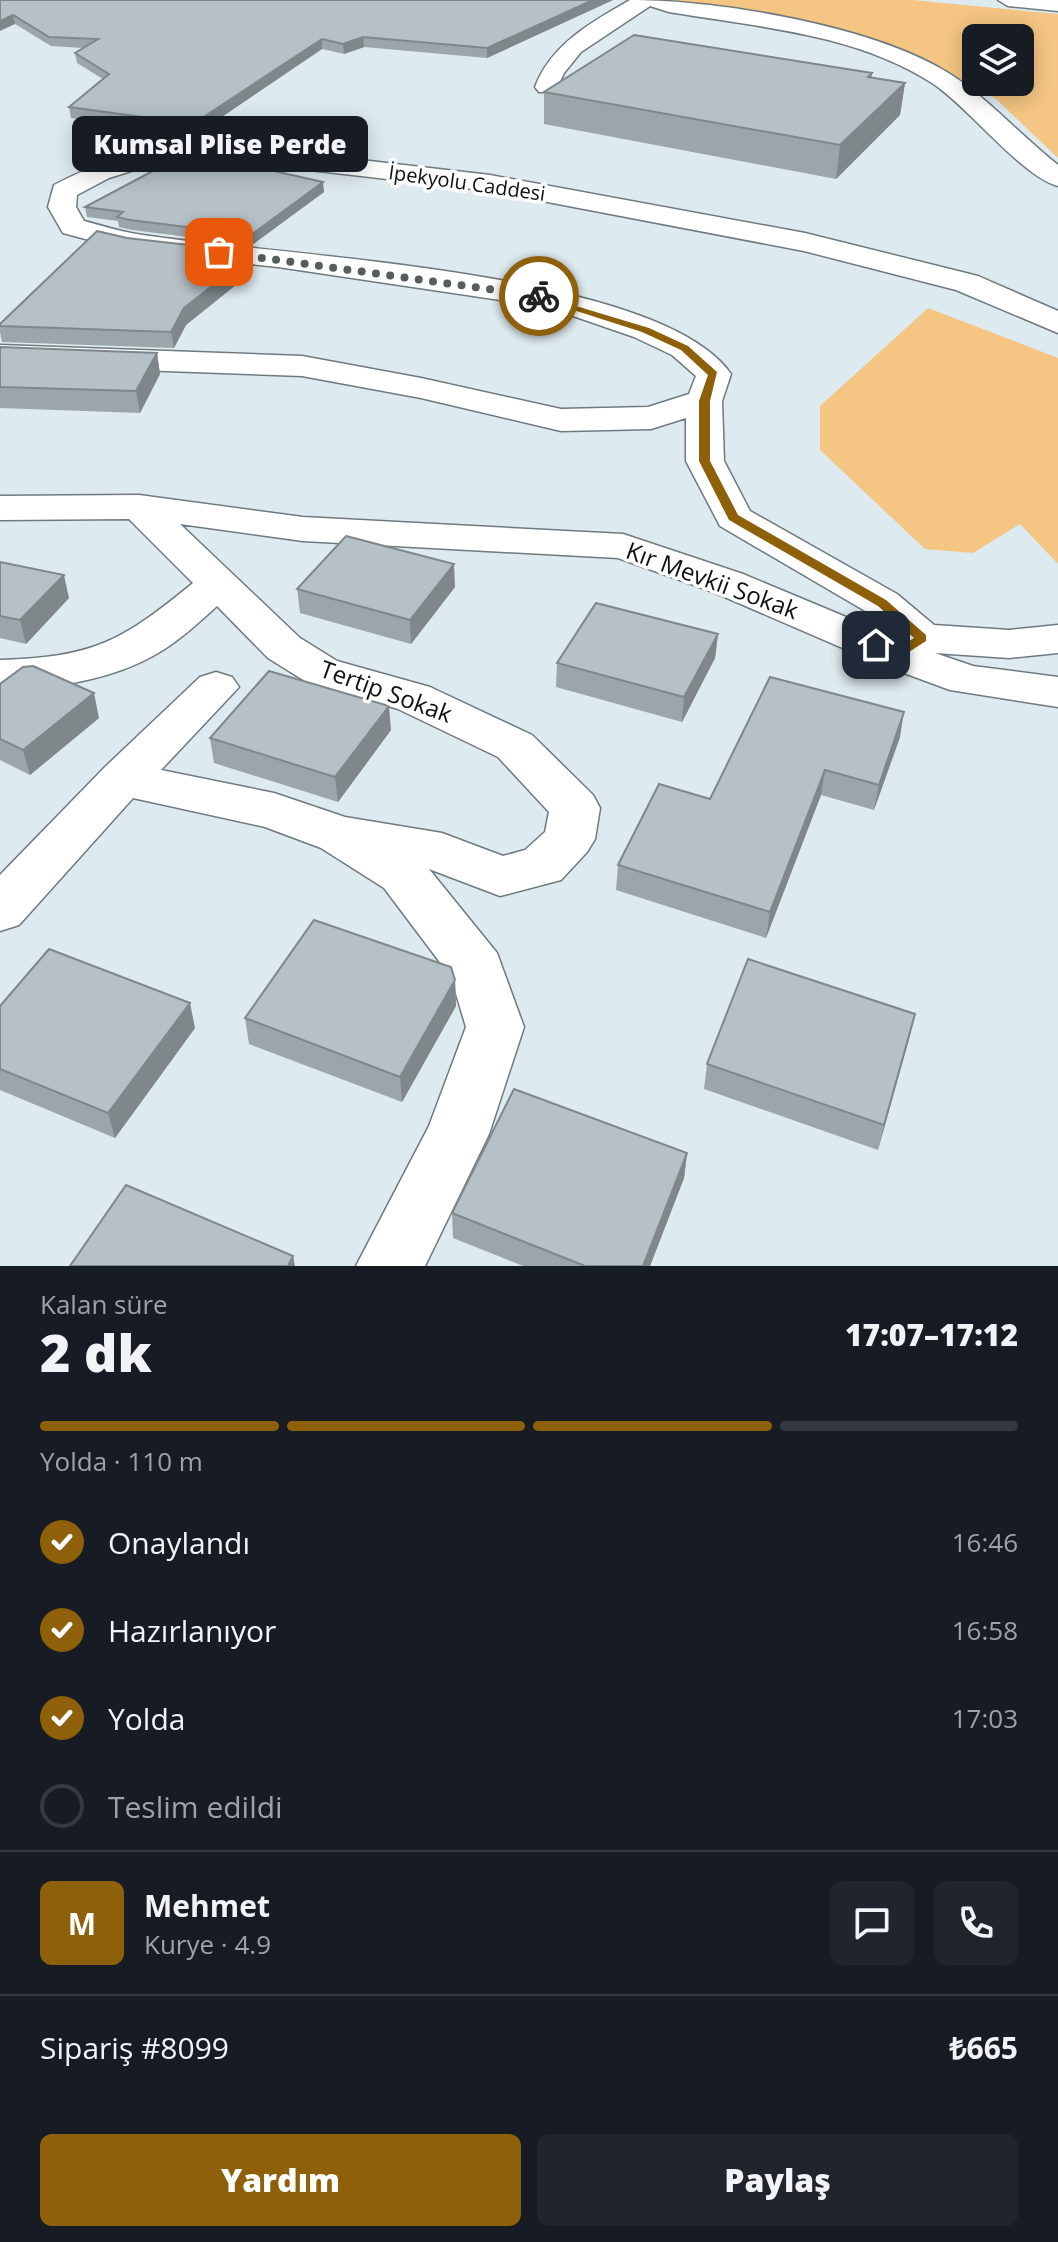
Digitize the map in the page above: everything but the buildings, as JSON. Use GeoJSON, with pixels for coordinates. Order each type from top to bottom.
{"type":"FeatureCollection","features":[{"type":"Feature","properties":{"kind":"street"},"geometry":{"type":"LineString","coordinates":[[547,87],[549,75],[569,51],[613,18],[645,0]]}},
{"type":"Feature","properties":{"kind":"street"},"geometry":{"type":"LineString","coordinates":[[653,0],[669,6],[797,27],[892,53],[936,75],[969,98],[1007,136],[1058,178]]}},
{"type":"Feature","properties":{"kind":"street"},"geometry":{"type":"LineString","coordinates":[[1008,0],[1058,5]]}},
{"type":"Feature","properties":{"kind":"street","name":"İpekyolu Caddesi"},"geometry":{"type":"LineString","coordinates":[[704,401],[714,374],[684,348],[646,330],[552,298],[278,258],[130,242],[73,227],[62,207],[64,191],[100,172],[144,158],[197,153],[258,156],[490,183],[820,246],[967,283],[1058,323]]}},
{"type":"Feature","properties":{"kind":"street"},"geometry":{"type":"LineString","coordinates":[[0,355],[302,366],[421,388],[561,420],[651,418],[704,401]]}},
{"type":"Feature","properties":{"kind":"street","name":"Kır Mevkii Sokak"},"geometry":{"type":"LineString","coordinates":[[704,401],[705,461],[734,518],[882,603],[910,646]]}},
{"type":"Feature","properties":{"kind":"street","name":"Kır Mevkii Sokak"},"geometry":{"type":"LineString","coordinates":[[0,508],[139,507],[303,529],[623,546],[910,646]]}},
{"type":"Feature","properties":{"kind":"street","name":"Tertip Sokak"},"geometry":{"type":"LineString","coordinates":[[122,779],[274,811],[339,835],[442,852],[500,876],[542,866],[569,839],[575,808],[515,746],[414,698],[321,671],[284,648],[139,507]]}},
{"type":"Feature","properties":{"kind":"street"},"geometry":{"type":"LineString","coordinates":[[0,675],[33,674],[99,662],[145,642],[219,583]]}},
{"type":"Feature","properties":{"kind":"street"},"geometry":{"type":"LineString","coordinates":[[910,646],[1009,644],[1058,639]]}},
{"type":"Feature","properties":{"kind":"street"},"geometry":{"type":"LineString","coordinates":[[910,646],[966,680],[1058,692]]}},
{"type":"Feature","properties":{"kind":"street"},"geometry":{"type":"LineString","coordinates":[[0,910],[122,779],[216,687]]}},
{"type":"Feature","properties":{"kind":"street","name":"Tertip Sokak"},"geometry":{"type":"LineString","coordinates":[[339,835],[403,874],[477,969],[495,1027],[458,1134],[390,1266]]}},
{"type":"Feature","properties":{"kind":"shaded area"},"geometry":{"type":"Polygon","coordinates":[[[672,0],[913,0],[1058,14],[1058,158],[991,96],[1034,96],[1034,24],[962,24],[962,80],[922,57],[853,35],[672,0]]]}},
{"type":"Feature","properties":{"kind":"shaded area"},"geometry":{"type":"Polygon","coordinates":[[[928,308],[1058,358],[1058,564],[1020,524],[973,553],[925,549],[820,450],[820,406],[928,308]]]}},
{"type":"Feature","properties":{"kind":"way so far"},"geometry":{"type":"LineString","coordinates":[[219,252],[539,296]]}},
{"type":"Feature","properties":{"kind":"place","name":"Kumsal Plise Perde"},"geometry":{"type":"Point","coordinates":[219,252]}},
{"type":"Feature","properties":{"kind":"route"},"geometry":{"type":"LineString","coordinates":[[539,296],[646,330],[684,348],[714,374],[704,401],[705,461],[734,518],[882,603],[922,638],[898,655],[876,645]]}}]}
